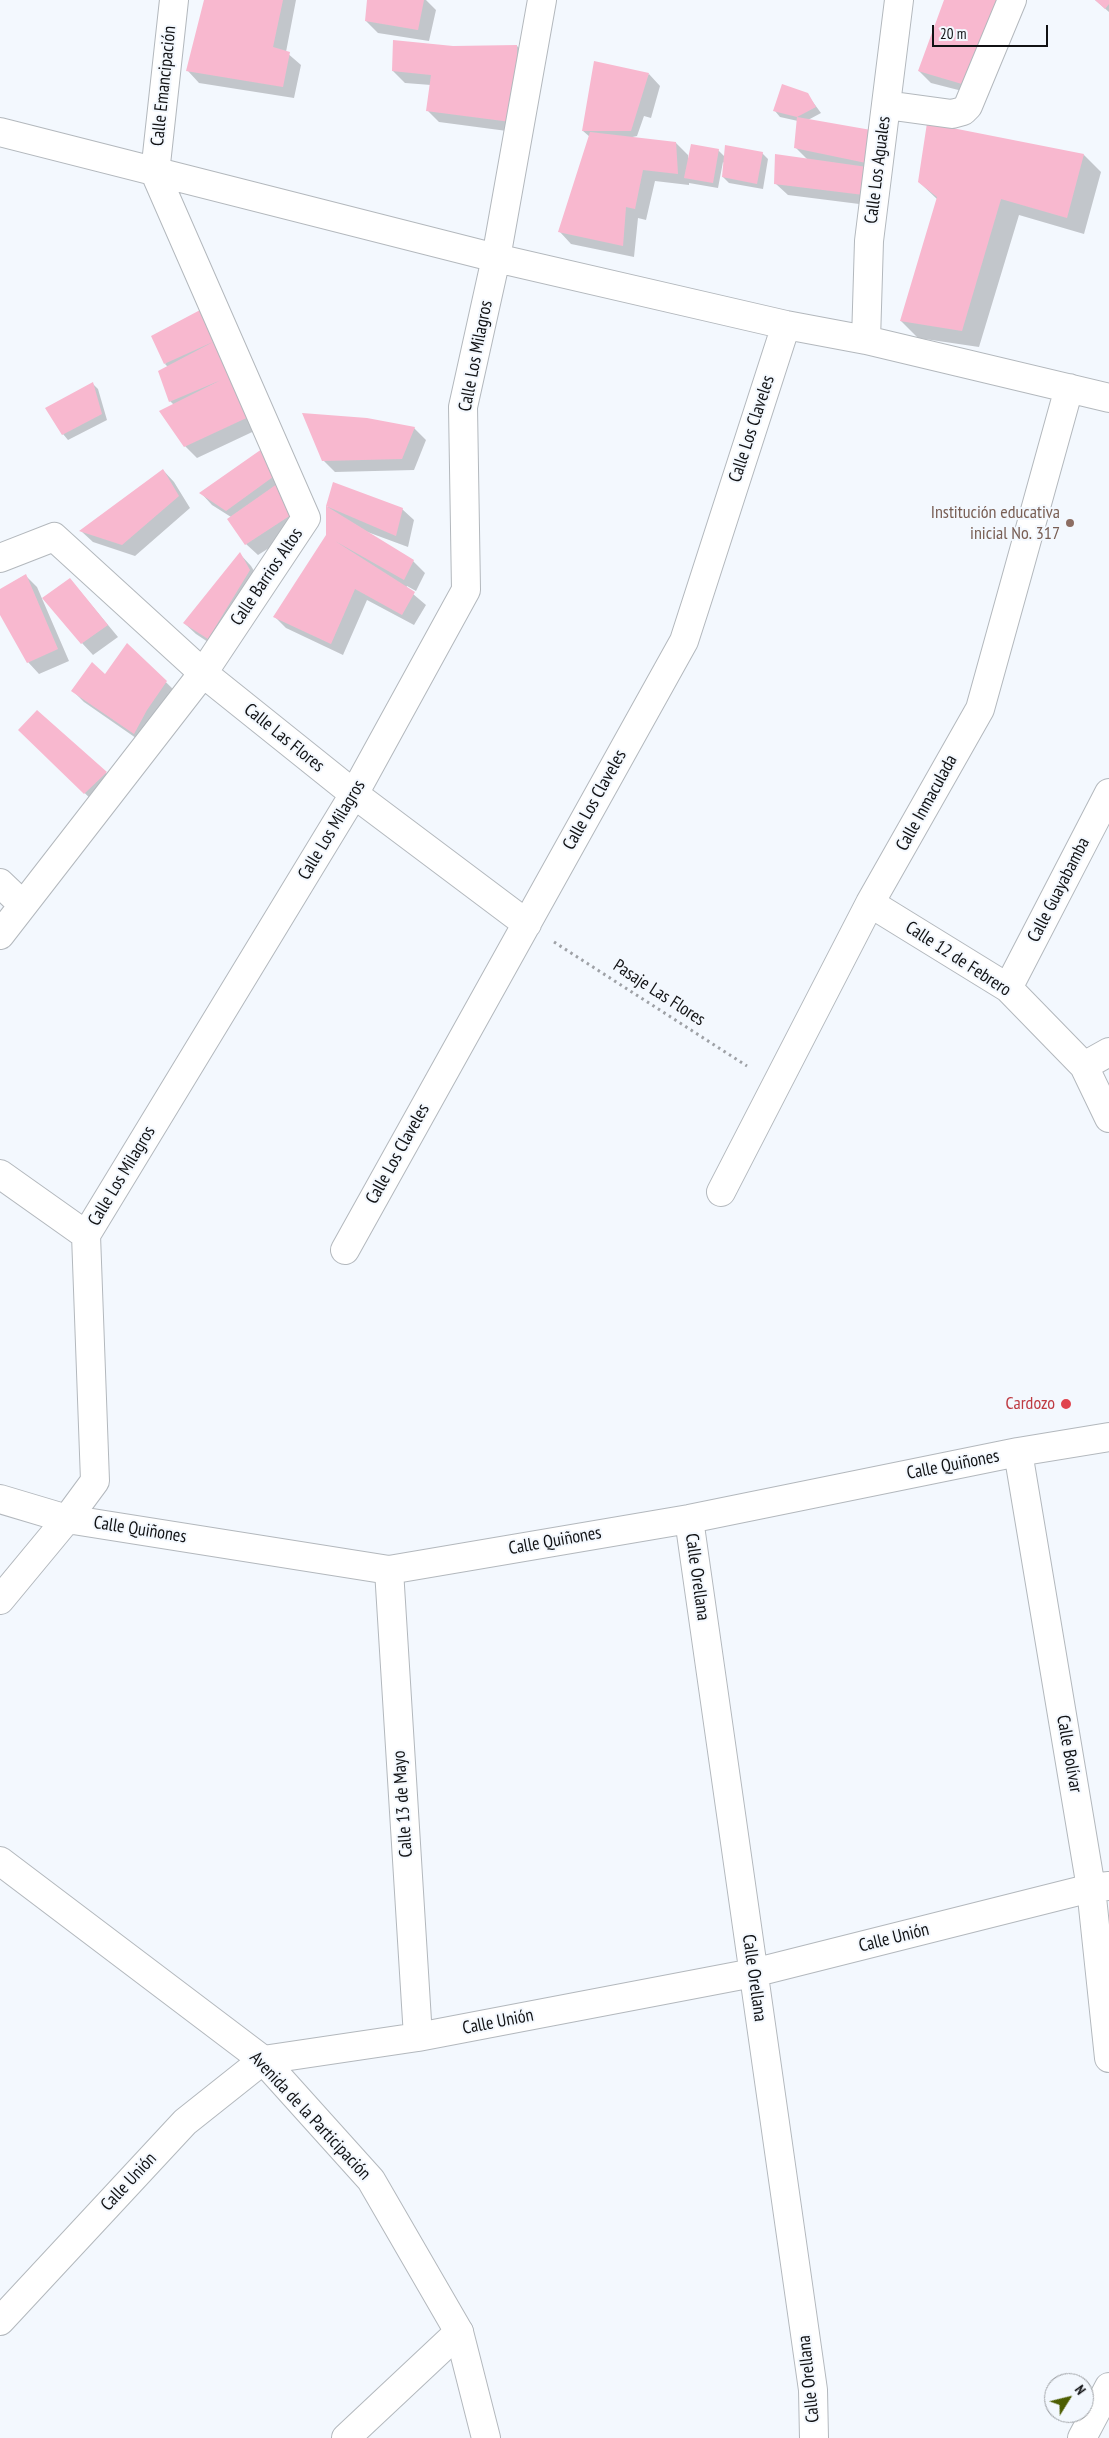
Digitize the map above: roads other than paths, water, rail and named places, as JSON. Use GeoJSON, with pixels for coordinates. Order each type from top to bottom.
{"type":"FeatureCollection","features":[{"type":"Feature","properties":{"kind":"street","name":"Calle Emancipación"},"geometry":{"type":"LineString","coordinates":[[155,173],[174,0]]}},
{"type":"Feature","properties":{"kind":"street","name":"Calle Los Milagros"},"geometry":{"type":"LineString","coordinates":[[0,1600],[67,1519],[95,1481],[86,1235],[354,794],[466,590],[463,407],[496,258],[542,0]]}},
{"type":"Feature","properties":{"kind":"street","name":"Calle Los Aguales"},"geometry":{"type":"LineString","coordinates":[[866,340],[869,241],[900,0]]}},
{"type":"Feature","properties":{"kind":"street"},"geometry":{"type":"LineString","coordinates":[[886,104],[952,114],[962,111],[968,106],[1012,0]]}},
{"type":"Feature","properties":{"kind":"street"},"geometry":{"type":"LineString","coordinates":[[0,132],[155,173],[496,258],[786,325],[866,340],[1109,398]]}},
{"type":"Feature","properties":{"kind":"street","name":"Calle Barrios Altos"},"geometry":{"type":"LineString","coordinates":[[0,935],[203,673],[306,518],[155,173]]}},
{"type":"Feature","properties":{"kind":"street","name":"Calle Los Claveles"},"geometry":{"type":"LineString","coordinates":[[345,1250],[684,641],[786,325]]}},
{"type":"Feature","properties":{"kind":"street","name":"Calle Inmaculada"},"geometry":{"type":"LineString","coordinates":[[721,1192],[870,903],[980,709],[1069,388]]}},
{"type":"Feature","properties":{"kind":"street","name":"Calle Las Flores"},"geometry":{"type":"LineString","coordinates":[[0,558],[54,537],[203,673],[354,794],[526,924]]}},
{"type":"Feature","properties":{"kind":"street","name":"Calle Guayabamba"},"geometry":{"type":"LineString","coordinates":[[1008,988],[1109,793]]}},
{"type":"Feature","properties":{"kind":"street"},"geometry":{"type":"LineString","coordinates":[[0,883],[23,905]]}},
{"type":"Feature","properties":{"kind":"street","name":"Calle 12 de Febrero"},"geometry":{"type":"LineString","coordinates":[[870,903],[1008,988],[1084,1066],[1109,1118]]}},
{"type":"Feature","properties":{"kind":"street"},"geometry":{"type":"LineString","coordinates":[[1084,1066],[1109,1052]]}},
{"type":"Feature","properties":{"kind":"street"},"geometry":{"type":"LineString","coordinates":[[0,1174],[86,1235]]}},
{"type":"Feature","properties":{"kind":"street","name":"Calle Quiñones"},"geometry":{"type":"LineString","coordinates":[[0,1499],[67,1519],[389,1570],[689,1519],[1018,1452],[1109,1437]]}},
{"type":"Feature","properties":{"kind":"street","name":"Calle Bolívar"},"geometry":{"type":"LineString","coordinates":[[1018,1452],[1100,1887],[1109,2058]]}},
{"type":"Feature","properties":{"kind":"street","name":"Calle Orellana"},"geometry":{"type":"LineString","coordinates":[[689,1519],[813,2390],[814,2438]]}},
{"type":"Feature","properties":{"kind":"street","name":"Calle 13 de Mayo"},"geometry":{"type":"LineString","coordinates":[[389,1570],[418,2038]]}},
{"type":"Feature","properties":{"kind":"street","name":"Avenida de la Participación"},"geometry":{"type":"LineString","coordinates":[[0,1861],[263,2060],[371,2180],[459,2332],[486,2438]]}},
{"type":"Feature","properties":{"kind":"street","name":"Calle Unión"},"geometry":{"type":"LineString","coordinates":[[0,2320],[185,2122],[263,2060],[418,2038],[753,1973],[1100,1887]]}},
{"type":"Feature","properties":{"kind":"street"},"geometry":{"type":"LineString","coordinates":[[346,2438],[459,2332]]}},
{"type":"Feature","properties":{"kind":"street"},"geometry":{"type":"LineString","coordinates":[[1082,2438],[1109,2387]]}},
{"type":"Feature","properties":{"kind":"place","name":"Institución educativa inicial No. 317"},"geometry":{"type":"Point","coordinates":[1070,523]}},
{"type":"Feature","properties":{"kind":"place","name":"Cardozo"},"geometry":{"type":"Point","coordinates":[1066,1404]}}]}
